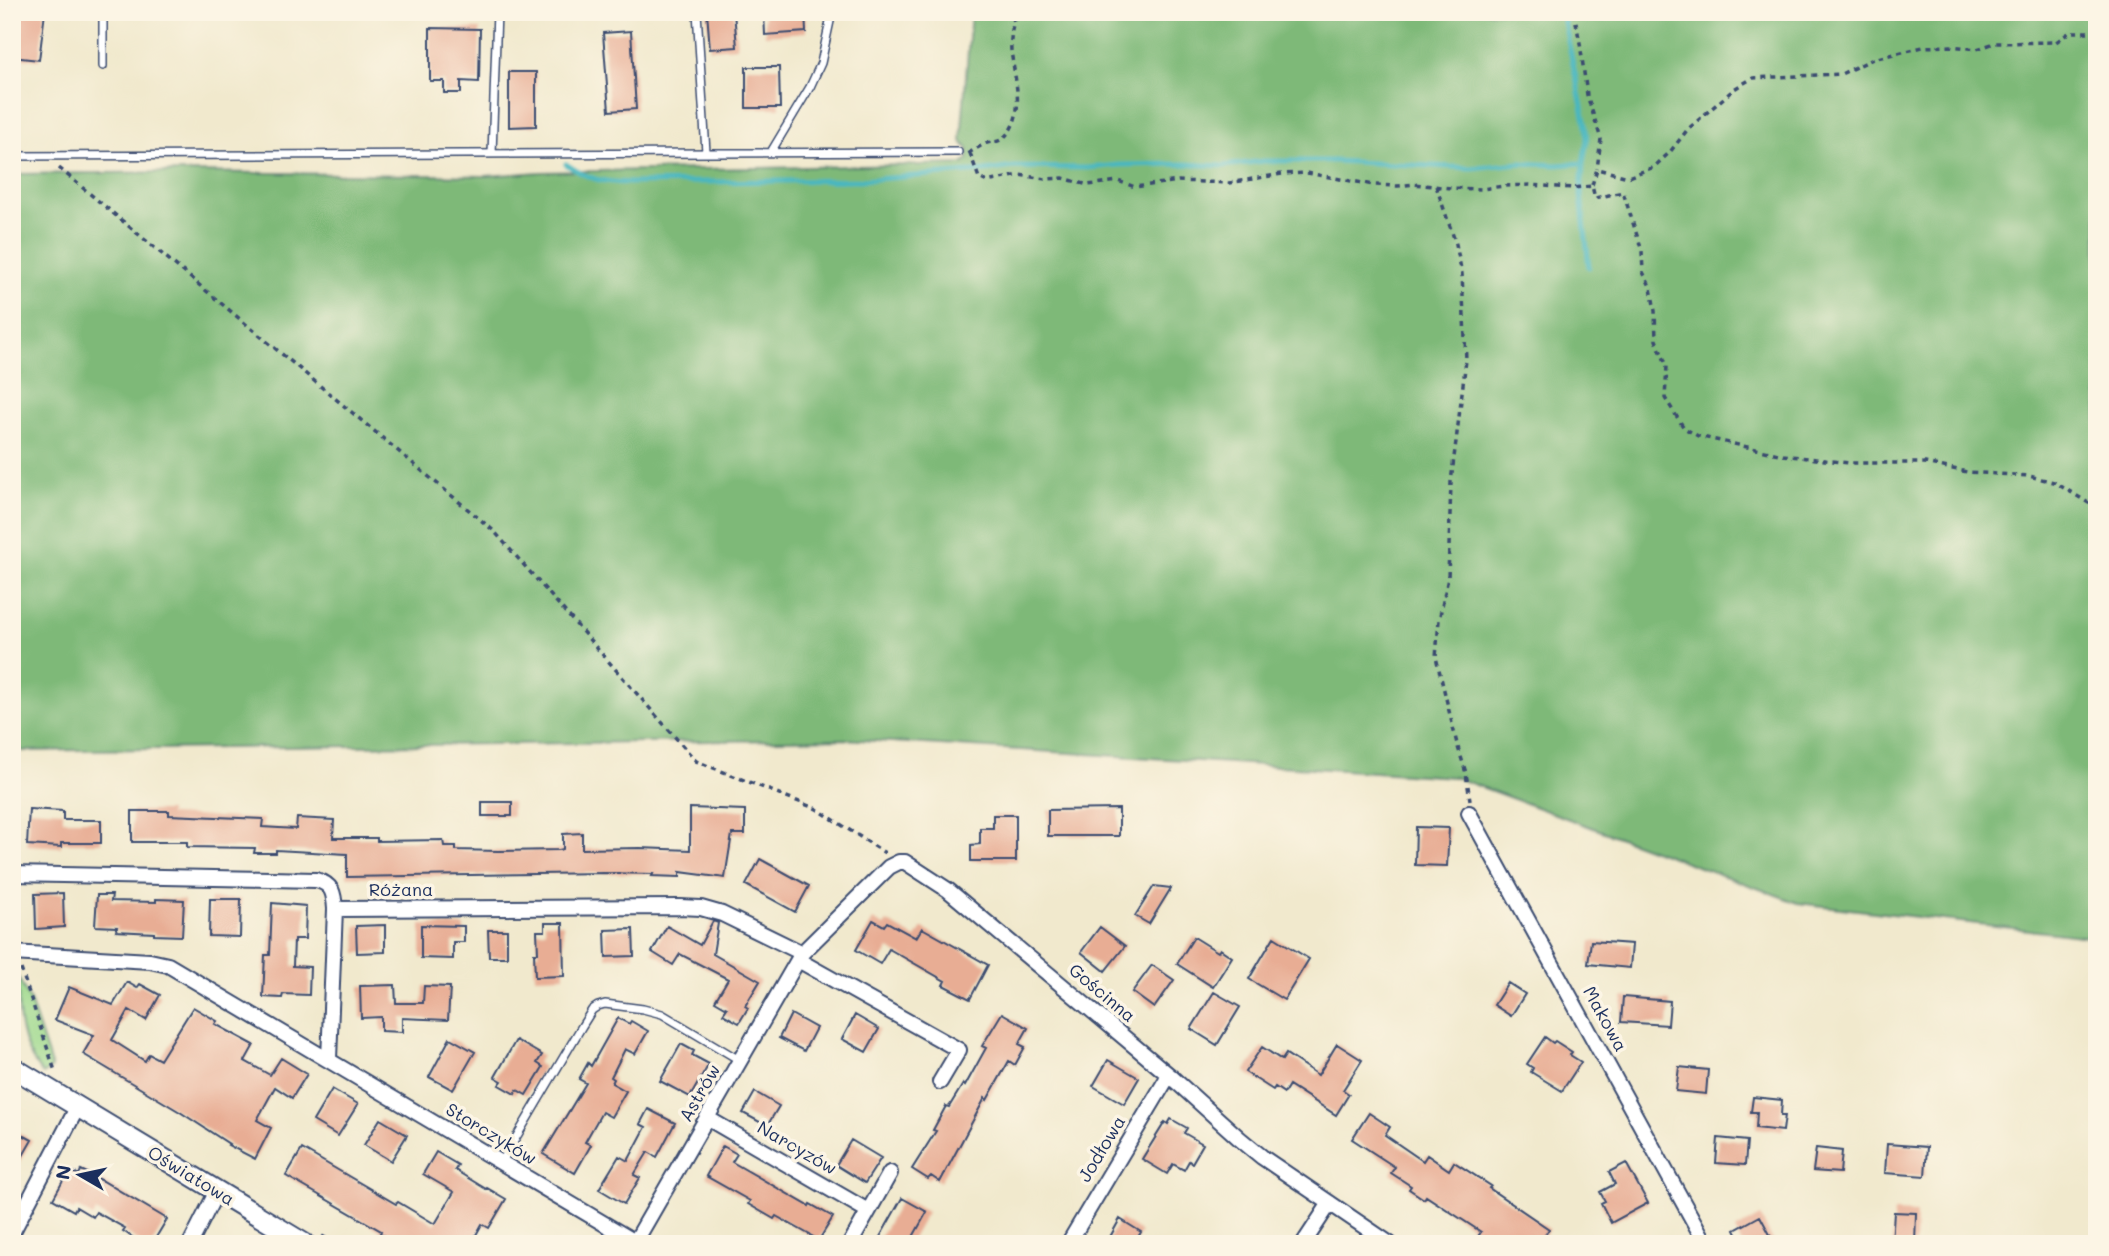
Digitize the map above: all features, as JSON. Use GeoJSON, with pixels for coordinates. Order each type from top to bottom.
{"type":"FeatureCollection","features":[{"type":"Feature","properties":{"kind":"street","name":"Makowa"},"geometry":{"type":"LineString","coordinates":[[1469,813],[1706,1244]]}},
{"type":"Feature","properties":{"kind":"street"},"geometry":{"type":"LineString","coordinates":[[800,956],[889,867],[899,862]]}},
{"type":"Feature","properties":{"kind":"street","name":"Gościnna"},"geometry":{"type":"LineString","coordinates":[[899,862],[905,862],[965,903],[1170,1074],[1262,1157],[1390,1244]]}},
{"type":"Feature","properties":{"kind":"street"},"geometry":{"type":"LineString","coordinates":[[12,874],[316,880],[328,885],[332,890],[335,909],[329,1059]]}},
{"type":"Feature","properties":{"kind":"street","name":"Różana"},"geometry":{"type":"LineString","coordinates":[[335,909],[680,906],[722,914],[800,956],[959,1050],[940,1082]]}},
{"type":"Feature","properties":{"kind":"street","name":"Storczyków"},"geometry":{"type":"LineString","coordinates":[[14,953],[142,960],[168,965],[634,1243]]}},
{"type":"Feature","properties":{"kind":"street","name":"Astrów"},"geometry":{"type":"LineString","coordinates":[[634,1243],[800,956]]}},
{"type":"Feature","properties":{"kind":"street","name":"Oświatowa"},"geometry":{"type":"LineString","coordinates":[[12,1067],[306,1244]]}},
{"type":"Feature","properties":{"kind":"street","name":"Jodłowa"},"geometry":{"type":"LineString","coordinates":[[1068,1244],[1170,1074]]}},
{"type":"Feature","properties":{"kind":"street"},"geometry":{"type":"LineString","coordinates":[[12,1233],[78,1108]]}},
{"type":"Feature","properties":{"kind":"street","name":"Narcyzów"},"geometry":{"type":"LineString","coordinates":[[707,1118],[868,1211]]}},
{"type":"Feature","properties":{"kind":"street"},"geometry":{"type":"LineString","coordinates":[[850,1244],[890,1173]]}},
{"type":"Feature","properties":{"kind":"street"},"geometry":{"type":"LineString","coordinates":[[190,1244],[217,1191]]}},
{"type":"Feature","properties":{"kind":"street"},"geometry":{"type":"LineString","coordinates":[[1303,1244],[1330,1203]]}},
{"type":"Feature","properties":{"kind":"lane"},"geometry":{"type":"LineString","coordinates":[[103,12],[103,66]]}},
{"type":"Feature","properties":{"kind":"lane"},"geometry":{"type":"LineString","coordinates":[[492,154],[497,12]]}},
{"type":"Feature","properties":{"kind":"lane"},"geometry":{"type":"LineString","coordinates":[[696,12],[706,152]]}},
{"type":"Feature","properties":{"kind":"lane"},"geometry":{"type":"LineString","coordinates":[[771,152],[810,87],[821,63],[832,12]]}},
{"type":"Feature","properties":{"kind":"lane"},"geometry":{"type":"LineString","coordinates":[[12,156],[958,152]]}},
{"type":"Feature","properties":{"kind":"lane"},"geometry":{"type":"LineString","coordinates":[[502,1163],[582,1026],[592,1010],[598,1006],[605,1004],[662,1014],[741,1061]]}},
{"type":"Feature","properties":{"kind":"path"},"geometry":{"type":"LineString","coordinates":[[958,152],[969,153],[985,143],[998,141],[1004,138],[1010,129],[1017,111],[1011,47],[1015,12]]}},
{"type":"Feature","properties":{"kind":"path"},"geometry":{"type":"LineString","coordinates":[[1574,12],[1587,95],[1601,139],[1592,186],[1595,198],[1623,192],[1642,251],[1643,272],[1651,288],[1656,340],[1667,366],[1665,398],[1684,428],[1698,436],[1783,455],[1849,463],[1925,463],[1967,472],[2029,476],[2054,482],[2097,508]]}},
{"type":"Feature","properties":{"kind":"path"},"geometry":{"type":"LineString","coordinates":[[1597,169],[1628,177],[1654,167],[1688,129],[1734,89],[1753,78],[1841,74],[1873,59],[1923,47],[1977,49],[1995,43],[2056,41],[2070,32],[2097,32]]}},
{"type":"Feature","properties":{"kind":"path"},"geometry":{"type":"LineString","coordinates":[[969,153],[979,177],[987,181],[1019,175],[1046,179],[1063,178],[1088,185],[1118,181],[1135,187],[1178,181],[1229,183],[1307,173],[1374,185],[1414,184],[1481,190],[1530,185],[1572,188],[1592,186]]}},
{"type":"Feature","properties":{"kind":"path"},"geometry":{"type":"LineString","coordinates":[[45,156],[494,531],[696,761],[817,809],[899,862]]}},
{"type":"Feature","properties":{"kind":"path"},"geometry":{"type":"LineString","coordinates":[[1436,186],[1456,244],[1462,274],[1466,346],[1464,390],[1451,482],[1448,578],[1439,621],[1436,657],[1466,773],[1470,798],[1469,813]]}},
{"type":"Feature","properties":{"kind":"path"},"geometry":{"type":"LineString","coordinates":[[14,953],[58,1078]]}},
{"type":"Feature","properties":{"kind":"green space"},"geometry":{"type":"Polygon","coordinates":[[[971,12],[2097,12],[2097,938],[1798,903],[1454,777],[844,739],[17,751],[12,695],[12,174],[192,172],[486,176],[541,172],[963,164],[968,159],[968,149],[961,141],[971,12]]]}},
{"type":"Feature","properties":{"kind":"green space"},"geometry":{"type":"Polygon","coordinates":[[[18,977],[30,1001],[52,1068],[43,1074],[24,1040],[19,1016],[18,977]]]}},
{"type":"Feature","properties":{"kind":"building"},"geometry":{"type":"Polygon","coordinates":[[[12,12],[45,12],[39,60],[12,57],[12,12]]]}},
{"type":"Feature","properties":{"kind":"building"},"geometry":{"type":"Polygon","coordinates":[[[707,12],[734,12],[737,47],[710,49],[707,12]]]}},
{"type":"Feature","properties":{"kind":"building"},"geometry":{"type":"Polygon","coordinates":[[[764,12],[805,12],[806,32],[765,35],[764,12]]]}},
{"type":"Feature","properties":{"kind":"building"},"geometry":{"type":"Polygon","coordinates":[[[430,28],[480,29],[479,82],[461,81],[461,93],[444,93],[444,81],[430,81],[430,28]]]}},
{"type":"Feature","properties":{"kind":"building"},"geometry":{"type":"Polygon","coordinates":[[[631,31],[636,109],[609,111],[603,33],[631,31]]]}},
{"type":"Feature","properties":{"kind":"building"},"geometry":{"type":"Polygon","coordinates":[[[746,67],[779,67],[780,108],[746,108],[746,67]]]}},
{"type":"Feature","properties":{"kind":"building"},"geometry":{"type":"Polygon","coordinates":[[[509,72],[536,72],[536,126],[509,127],[509,72]]]}},
{"type":"Feature","properties":{"kind":"building"},"geometry":{"type":"Polygon","coordinates":[[[482,802],[512,802],[512,816],[482,816],[482,802]]]}},
{"type":"Feature","properties":{"kind":"building"},"geometry":{"type":"Polygon","coordinates":[[[690,808],[745,810],[745,834],[732,834],[725,878],[680,872],[680,877],[604,873],[347,877],[347,854],[276,850],[276,853],[254,853],[255,848],[187,847],[187,842],[132,842],[132,811],[169,811],[169,815],[263,819],[262,827],[296,829],[297,818],[334,820],[333,838],[377,838],[377,841],[443,840],[444,846],[456,846],[456,850],[559,850],[563,849],[563,834],[582,833],[582,849],[690,850],[690,808]]]}},
{"type":"Feature","properties":{"kind":"building"},"geometry":{"type":"Polygon","coordinates":[[[29,809],[63,811],[63,820],[101,820],[101,843],[61,843],[61,847],[27,845],[29,809]]]}},
{"type":"Feature","properties":{"kind":"building"},"geometry":{"type":"Polygon","coordinates":[[[1119,809],[1119,836],[1048,836],[1048,810],[1119,809]]]}},
{"type":"Feature","properties":{"kind":"building"},"geometry":{"type":"Polygon","coordinates":[[[993,815],[1016,815],[1016,861],[971,861],[971,845],[980,844],[980,828],[993,828],[993,815]]]}},
{"type":"Feature","properties":{"kind":"building"},"geometry":{"type":"Polygon","coordinates":[[[1416,827],[1449,828],[1447,866],[1415,865],[1416,827]]]}},
{"type":"Feature","properties":{"kind":"building"},"geometry":{"type":"Polygon","coordinates":[[[760,859],[809,886],[795,912],[746,885],[760,859]]]}},
{"type":"Feature","properties":{"kind":"building"},"geometry":{"type":"Polygon","coordinates":[[[1154,886],[1171,888],[1149,924],[1135,916],[1154,886]]]}},
{"type":"Feature","properties":{"kind":"building"},"geometry":{"type":"Polygon","coordinates":[[[63,893],[64,927],[36,929],[35,894],[63,893]]]}},
{"type":"Feature","properties":{"kind":"building"},"geometry":{"type":"Polygon","coordinates":[[[97,895],[112,895],[111,901],[184,900],[182,936],[116,931],[117,927],[95,926],[97,895]]]}},
{"type":"Feature","properties":{"kind":"building"},"geometry":{"type":"Polygon","coordinates":[[[210,899],[241,899],[240,937],[209,936],[210,899]]]}},
{"type":"Feature","properties":{"kind":"building"},"geometry":{"type":"Polygon","coordinates":[[[272,903],[306,906],[305,939],[294,939],[293,966],[310,967],[309,995],[283,994],[282,998],[263,997],[265,955],[270,955],[272,903]]]}},
{"type":"Feature","properties":{"kind":"building"},"geometry":{"type":"Polygon","coordinates":[[[873,920],[884,926],[887,922],[916,938],[922,928],[988,965],[970,999],[943,985],[945,981],[889,949],[880,964],[856,950],[873,920]]]}},
{"type":"Feature","properties":{"kind":"building"},"geometry":{"type":"Polygon","coordinates":[[[713,921],[718,923],[713,954],[760,981],[745,1006],[748,1008],[739,1023],[723,1014],[727,1008],[715,1001],[728,979],[680,954],[673,965],[652,952],[667,926],[700,945],[713,921]]]}},
{"type":"Feature","properties":{"kind":"building"},"geometry":{"type":"Polygon","coordinates":[[[545,923],[563,923],[564,976],[535,977],[537,931],[545,931],[545,923]]]}},
{"type":"Feature","properties":{"kind":"building"},"geometry":{"type":"Polygon","coordinates":[[[385,925],[385,952],[357,953],[356,926],[385,925]]]}},
{"type":"Feature","properties":{"kind":"building"},"geometry":{"type":"Polygon","coordinates":[[[421,925],[464,926],[464,942],[453,942],[453,959],[421,958],[421,925]]]}},
{"type":"Feature","properties":{"kind":"building"},"geometry":{"type":"Polygon","coordinates":[[[1100,927],[1125,946],[1105,971],[1081,952],[1100,927]]]}},
{"type":"Feature","properties":{"kind":"building"},"geometry":{"type":"Polygon","coordinates":[[[633,929],[634,956],[606,957],[605,930],[633,929]]]}},
{"type":"Feature","properties":{"kind":"building"},"geometry":{"type":"Polygon","coordinates":[[[488,930],[507,930],[507,957],[489,957],[488,930]]]}},
{"type":"Feature","properties":{"kind":"building"},"geometry":{"type":"Polygon","coordinates":[[[1194,937],[1232,957],[1213,987],[1177,964],[1194,937]]]}},
{"type":"Feature","properties":{"kind":"building"},"geometry":{"type":"Polygon","coordinates":[[[1274,937],[1309,959],[1284,1000],[1249,979],[1274,937]]]}},
{"type":"Feature","properties":{"kind":"building"},"geometry":{"type":"Polygon","coordinates":[[[1591,941],[1632,944],[1630,968],[1588,964],[1591,941]]]}},
{"type":"Feature","properties":{"kind":"building"},"geometry":{"type":"Polygon","coordinates":[[[1152,965],[1174,980],[1154,1008],[1132,992],[1152,965]]]}},
{"type":"Feature","properties":{"kind":"building"},"geometry":{"type":"Polygon","coordinates":[[[127,982],[137,988],[140,984],[160,995],[146,1020],[129,1010],[112,1040],[145,1061],[149,1054],[160,1060],[193,1007],[217,1021],[215,1024],[254,1045],[245,1061],[270,1075],[281,1058],[307,1074],[292,1098],[275,1087],[257,1120],[271,1128],[255,1159],[228,1145],[180,1112],[83,1054],[94,1035],[55,1020],[69,987],[113,1005],[127,982]]]}},
{"type":"Feature","properties":{"kind":"building"},"geometry":{"type":"Polygon","coordinates":[[[1508,983],[1525,994],[1511,1016],[1494,1005],[1508,983]]]}},
{"type":"Feature","properties":{"kind":"building"},"geometry":{"type":"Polygon","coordinates":[[[395,985],[396,1003],[423,1003],[424,986],[450,987],[448,1020],[402,1018],[402,1032],[381,1031],[381,1017],[361,1018],[360,986],[395,985]]]}},
{"type":"Feature","properties":{"kind":"building"},"geometry":{"type":"Polygon","coordinates":[[[1214,992],[1240,1007],[1217,1045],[1191,1029],[1214,992]]]}},
{"type":"Feature","properties":{"kind":"building"},"geometry":{"type":"Polygon","coordinates":[[[1623,997],[1670,1001],[1668,1025],[1621,1022],[1623,997]]]}},
{"type":"Feature","properties":{"kind":"building"},"geometry":{"type":"Polygon","coordinates":[[[1002,1013],[1028,1028],[1019,1044],[1025,1047],[1015,1065],[1009,1061],[987,1100],[985,1098],[940,1182],[931,1176],[928,1179],[912,1169],[936,1131],[933,1130],[946,1106],[949,1107],[963,1084],[965,1086],[986,1048],[982,1046],[1002,1013]]]}},
{"type":"Feature","properties":{"kind":"building"},"geometry":{"type":"Polygon","coordinates":[[[791,1014],[816,1028],[804,1051],[779,1038],[791,1014]]]}},
{"type":"Feature","properties":{"kind":"building"},"geometry":{"type":"Polygon","coordinates":[[[855,1015],[879,1029],[866,1052],[842,1039],[855,1015]]]}},
{"type":"Feature","properties":{"kind":"building"},"geometry":{"type":"Polygon","coordinates":[[[618,1018],[629,1024],[631,1021],[648,1031],[635,1054],[625,1049],[611,1077],[614,1079],[612,1083],[626,1091],[611,1117],[602,1112],[585,1142],[591,1145],[575,1173],[543,1154],[586,1083],[579,1079],[588,1063],[591,1066],[618,1018]]]}},
{"type":"Feature","properties":{"kind":"building"},"geometry":{"type":"Polygon","coordinates":[[[1545,1037],[1572,1052],[1570,1055],[1581,1062],[1562,1091],[1531,1072],[1533,1068],[1527,1064],[1545,1037]]]}},
{"type":"Feature","properties":{"kind":"building"},"geometry":{"type":"Polygon","coordinates":[[[450,1038],[475,1052],[453,1090],[429,1077],[450,1038]]]}},
{"type":"Feature","properties":{"kind":"building"},"geometry":{"type":"Polygon","coordinates":[[[516,1040],[542,1055],[537,1063],[543,1067],[526,1095],[517,1090],[515,1094],[499,1085],[502,1081],[495,1077],[516,1040]]]}},
{"type":"Feature","properties":{"kind":"building"},"geometry":{"type":"Polygon","coordinates":[[[681,1044],[694,1051],[692,1055],[709,1064],[690,1097],[660,1081],[681,1044]]]}},
{"type":"Feature","properties":{"kind":"building"},"geometry":{"type":"Polygon","coordinates":[[[1337,1044],[1362,1060],[1343,1090],[1349,1094],[1336,1115],[1289,1085],[1284,1093],[1275,1087],[1273,1090],[1245,1072],[1262,1047],[1282,1060],[1286,1054],[1318,1075],[1337,1044]]]}},
{"type":"Feature","properties":{"kind":"building"},"geometry":{"type":"Polygon","coordinates":[[[1108,1060],[1139,1078],[1124,1104],[1093,1086],[1108,1060]]]}},
{"type":"Feature","properties":{"kind":"building"},"geometry":{"type":"Polygon","coordinates":[[[1679,1067],[1708,1070],[1706,1094],[1676,1091],[1679,1067]]]}},
{"type":"Feature","properties":{"kind":"building"},"geometry":{"type":"Polygon","coordinates":[[[332,1089],[358,1104],[338,1136],[313,1121],[332,1089]]]}},
{"type":"Feature","properties":{"kind":"building"},"geometry":{"type":"Polygon","coordinates":[[[755,1092],[779,1106],[767,1126],[743,1113],[755,1092]]]}},
{"type":"Feature","properties":{"kind":"building"},"geometry":{"type":"Polygon","coordinates":[[[1753,1097],[1782,1100],[1781,1115],[1785,1115],[1783,1131],[1756,1128],[1757,1112],[1751,1112],[1753,1097]]]}},
{"type":"Feature","properties":{"kind":"building"},"geometry":{"type":"Polygon","coordinates":[[[648,1109],[675,1123],[657,1157],[648,1152],[634,1175],[640,1178],[624,1204],[599,1189],[619,1156],[628,1161],[646,1127],[640,1124],[648,1109]]]}},
{"type":"Feature","properties":{"kind":"building"},"geometry":{"type":"Polygon","coordinates":[[[1369,1113],[1390,1127],[1385,1135],[1423,1161],[1427,1155],[1449,1170],[1454,1162],[1549,1229],[1539,1244],[1473,1244],[1481,1232],[1426,1196],[1424,1199],[1409,1189],[1411,1186],[1391,1173],[1395,1167],[1352,1139],[1369,1113]]]}},
{"type":"Feature","properties":{"kind":"building"},"geometry":{"type":"Polygon","coordinates":[[[380,1119],[407,1135],[391,1161],[364,1145],[380,1119]]]}},
{"type":"Feature","properties":{"kind":"building"},"geometry":{"type":"Polygon","coordinates":[[[1171,1119],[1187,1128],[1184,1133],[1203,1144],[1192,1163],[1189,1161],[1184,1170],[1173,1164],[1167,1174],[1142,1159],[1165,1122],[1168,1124],[1171,1119]]]}},
{"type":"Feature","properties":{"kind":"building"},"geometry":{"type":"Polygon","coordinates":[[[12,1129],[32,1140],[12,1175],[12,1129]]]}},
{"type":"Feature","properties":{"kind":"building"},"geometry":{"type":"Polygon","coordinates":[[[1718,1138],[1747,1141],[1745,1165],[1716,1163],[1718,1138]]]}},
{"type":"Feature","properties":{"kind":"building"},"geometry":{"type":"Polygon","coordinates":[[[851,1140],[881,1158],[865,1183],[836,1165],[851,1140]]]}},
{"type":"Feature","properties":{"kind":"building"},"geometry":{"type":"Polygon","coordinates":[[[1887,1144],[1927,1147],[1925,1176],[1885,1173],[1887,1144]]]}},
{"type":"Feature","properties":{"kind":"building"},"geometry":{"type":"Polygon","coordinates":[[[723,1146],[737,1154],[732,1162],[833,1217],[819,1240],[776,1216],[774,1219],[748,1204],[750,1201],[706,1176],[723,1146]]]}},
{"type":"Feature","properties":{"kind":"building"},"geometry":{"type":"Polygon","coordinates":[[[1816,1148],[1842,1151],[1840,1173],[1813,1171],[1816,1148]]]}},
{"type":"Feature","properties":{"kind":"building"},"geometry":{"type":"Polygon","coordinates":[[[302,1149],[435,1224],[454,1192],[423,1174],[436,1152],[458,1165],[455,1170],[506,1199],[489,1228],[482,1224],[471,1244],[399,1244],[286,1176],[302,1149]]]}},
{"type":"Feature","properties":{"kind":"building"},"geometry":{"type":"Polygon","coordinates":[[[1626,1163],[1648,1203],[1611,1223],[1601,1203],[1605,1201],[1600,1192],[1615,1184],[1609,1172],[1626,1163]]]}},
{"type":"Feature","properties":{"kind":"building"},"geometry":{"type":"Polygon","coordinates":[[[69,1170],[79,1175],[81,1170],[103,1181],[167,1219],[152,1244],[143,1244],[123,1231],[125,1228],[96,1212],[93,1217],[76,1207],[74,1211],[53,1199],[69,1170]]]}},
{"type":"Feature","properties":{"kind":"building"},"geometry":{"type":"Polygon","coordinates":[[[902,1198],[927,1212],[909,1244],[876,1244],[902,1198]]]}},
{"type":"Feature","properties":{"kind":"building"},"geometry":{"type":"Polygon","coordinates":[[[1894,1212],[1916,1213],[1915,1244],[1892,1244],[1894,1212]]]}},
{"type":"Feature","properties":{"kind":"building"},"geometry":{"type":"Polygon","coordinates":[[[1760,1216],[1775,1244],[1742,1244],[1735,1230],[1760,1216]]]}},
{"type":"Feature","properties":{"kind":"building"},"geometry":{"type":"Polygon","coordinates":[[[1120,1219],[1141,1232],[1134,1244],[1106,1244],[1120,1219]]]}},
{"type":"Feature","properties":{"kind":"waterway"},"geometry":{"type":"LineString","coordinates":[[1562,12],[1585,121],[1587,140],[1583,163]]}},
{"type":"Feature","properties":{"kind":"waterway"},"geometry":{"type":"LineString","coordinates":[[566,164],[596,179],[629,183],[862,180],[1014,167],[1087,168],[1185,164],[1223,166],[1264,161],[1335,161],[1471,168],[1520,163],[1583,163],[1581,195],[1589,267]]}}]}
